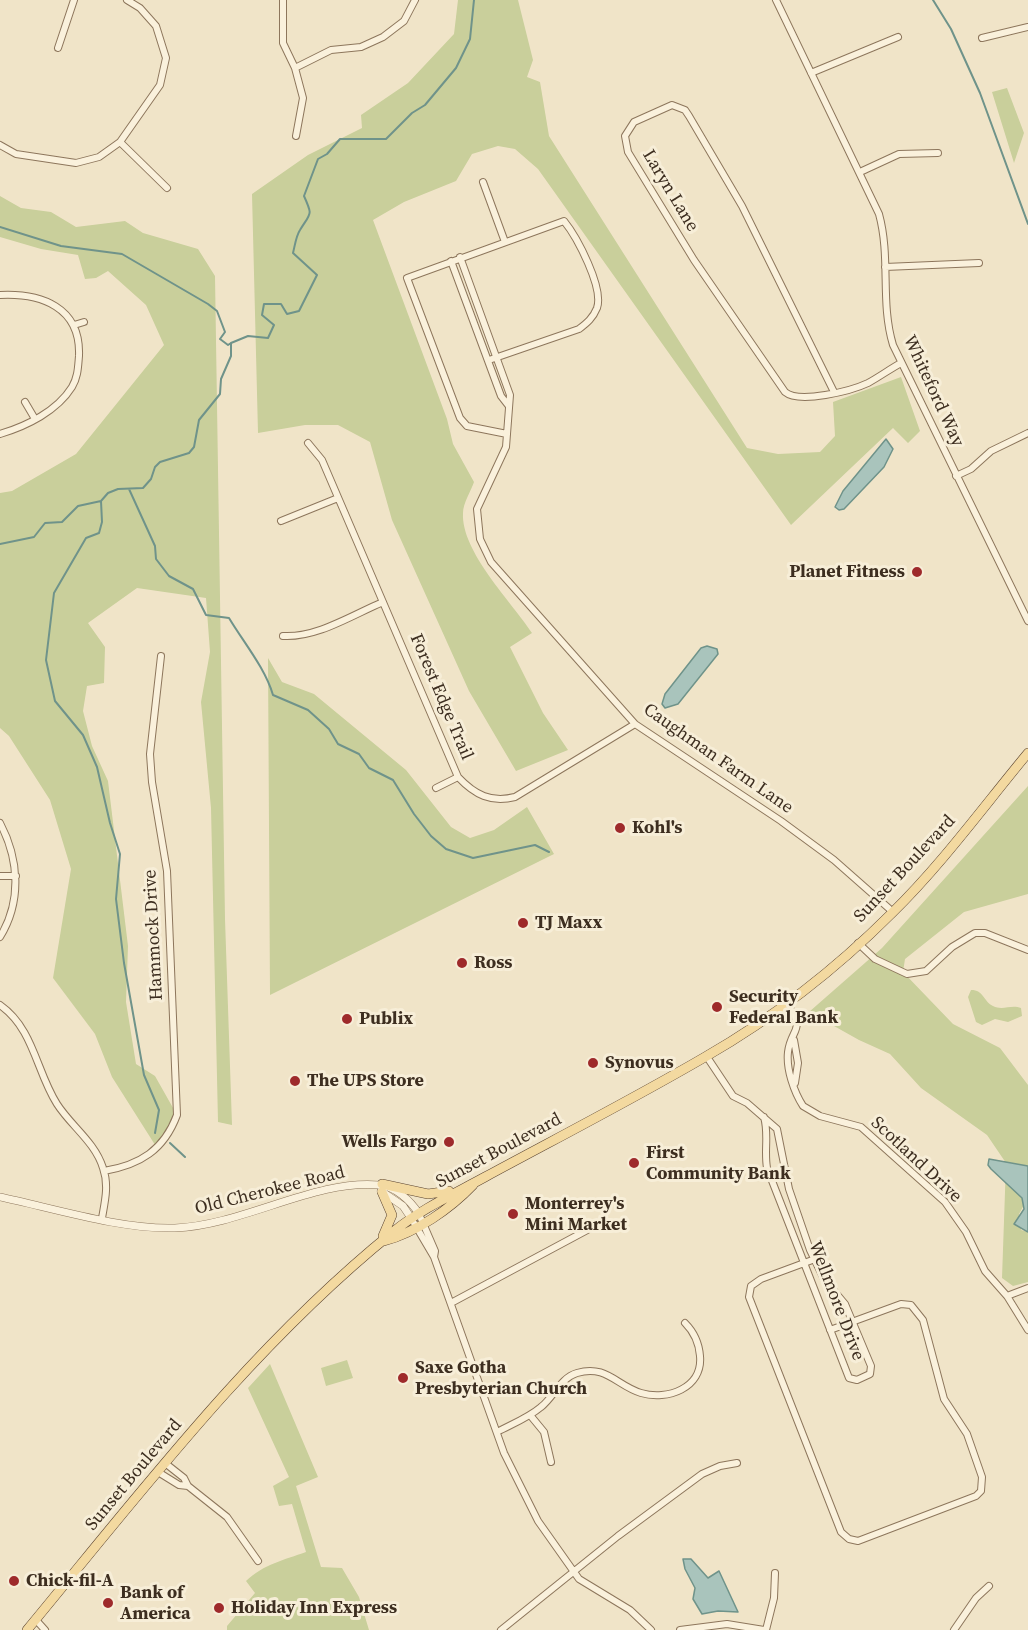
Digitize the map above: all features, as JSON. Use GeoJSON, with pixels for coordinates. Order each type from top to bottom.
{"type":"FeatureCollection","features":[{"type":"Feature","properties":{"kind":"main road","name":"Sunset Boulevard"},"geometry":{"type":"LineString","coordinates":[[27,1630],[165,1463],[264,1350],[379,1244],[415,1216],[707,1057],[787,1004],[893,912],[1028,753]]}},
{"type":"Feature","properties":{"kind":"main road"},"geometry":{"type":"LineString","coordinates":[[379,1244],[392,1215],[382,1188],[428,1194],[472,1183]]}},
{"type":"Feature","properties":{"kind":"main road"},"geometry":{"type":"LineString","coordinates":[[379,1244],[419,1226],[460,1199],[472,1183]]}},
{"type":"Feature","properties":{"kind":"street"},"geometry":{"type":"LineString","coordinates":[[58,48],[74,0]]}},
{"type":"Feature","properties":{"kind":"street"},"geometry":{"type":"LineString","coordinates":[[0,145],[16,154],[76,163],[99,157],[120,142],[160,85],[165,58],[156,26],[140,8],[127,0]]}},
{"type":"Feature","properties":{"kind":"street"},"geometry":{"type":"LineString","coordinates":[[283,0],[283,43],[296,68],[303,98],[296,136]]}},
{"type":"Feature","properties":{"kind":"street"},"geometry":{"type":"LineString","coordinates":[[296,68],[331,50],[361,47],[383,37],[404,21],[416,0]]}},
{"type":"Feature","properties":{"kind":"street","name":"Whiteford Way"},"geometry":{"type":"LineString","coordinates":[[776,0],[860,171],[882,227],[886,319],[901,363],[1028,621]]}},
{"type":"Feature","properties":{"kind":"street"},"geometry":{"type":"LineString","coordinates":[[982,39],[1028,27]]}},
{"type":"Feature","properties":{"kind":"street"},"geometry":{"type":"LineString","coordinates":[[811,73],[897,37]]}},
{"type":"Feature","properties":{"kind":"street","name":"Laryn Lane"},"geometry":{"type":"LineString","coordinates":[[834,392],[742,206],[685,110],[672,105],[634,122],[625,136],[628,152],[694,260],[779,385],[791,397],[834,392],[867,383],[901,363]]}},
{"type":"Feature","properties":{"kind":"street"},"geometry":{"type":"LineString","coordinates":[[120,142],[167,188]]}},
{"type":"Feature","properties":{"kind":"street"},"geometry":{"type":"LineString","coordinates":[[860,171],[899,154],[938,153]]}},
{"type":"Feature","properties":{"kind":"street"},"geometry":{"type":"LineString","coordinates":[[483,182],[505,242]]}},
{"type":"Feature","properties":{"kind":"street"},"geometry":{"type":"LineString","coordinates":[[489,360],[579,329],[590,320],[598,306],[599,295],[578,238],[564,221],[407,278],[460,418],[466,426],[507,434]]}},
{"type":"Feature","properties":{"kind":"street","name":"Caughman Farm Lane"},"geometry":{"type":"LineString","coordinates":[[460,257],[498,356],[510,395],[506,447],[477,509],[480,538],[491,562],[635,724],[781,821],[834,860],[893,912]]}},
{"type":"Feature","properties":{"kind":"street"},"geometry":{"type":"LineString","coordinates":[[451,261],[501,396],[508,405]]}},
{"type":"Feature","properties":{"kind":"street"},"geometry":{"type":"LineString","coordinates":[[885,267],[979,263]]}},
{"type":"Feature","properties":{"kind":"street"},"geometry":{"type":"LineString","coordinates":[[0,295],[21,294],[40,298],[58,309],[74,325],[79,340],[77,378],[64,398],[35,419],[0,434]]}},
{"type":"Feature","properties":{"kind":"street"},"geometry":{"type":"LineString","coordinates":[[74,325],[84,322]]}},
{"type":"Feature","properties":{"kind":"street"},"geometry":{"type":"LineString","coordinates":[[25,402],[35,419]]}},
{"type":"Feature","properties":{"kind":"street"},"geometry":{"type":"LineString","coordinates":[[956,476],[970,469],[991,451],[1028,433]]}},
{"type":"Feature","properties":{"kind":"street","name":"Forest Edge Trail"},"geometry":{"type":"LineString","coordinates":[[308,443],[322,460],[458,777],[481,796],[494,800],[515,797],[635,724]]}},
{"type":"Feature","properties":{"kind":"street"},"geometry":{"type":"LineString","coordinates":[[280,521],[338,498]]}},
{"type":"Feature","properties":{"kind":"street"},"geometry":{"type":"LineString","coordinates":[[282,636],[295,636],[315,631],[383,602]]}},
{"type":"Feature","properties":{"kind":"street","name":"Hammock Drive"},"geometry":{"type":"LineString","coordinates":[[104,1171],[140,1162],[164,1142],[177,1115],[167,870],[152,782],[150,754],[161,656]]}},
{"type":"Feature","properties":{"kind":"street"},"geometry":{"type":"LineString","coordinates":[[436,788],[458,777]]}},
{"type":"Feature","properties":{"kind":"street"},"geometry":{"type":"LineString","coordinates":[[0,822],[11,848],[16,876],[10,915],[0,938]]}},
{"type":"Feature","properties":{"kind":"street"},"geometry":{"type":"LineString","coordinates":[[0,876],[16,876]]}},
{"type":"Feature","properties":{"kind":"street"},"geometry":{"type":"LineString","coordinates":[[858,944],[875,959],[907,974],[926,971],[952,947],[975,933],[985,933],[1028,950]]}},
{"type":"Feature","properties":{"kind":"street","name":"Scotland Drive"},"geometry":{"type":"LineString","coordinates":[[787,1004],[796,1016],[797,1024],[794,1040],[798,1063],[795,1084]]}},
{"type":"Feature","properties":{"kind":"street"},"geometry":{"type":"LineString","coordinates":[[0,1005],[13,1015],[24,1031],[51,1095],[95,1151],[104,1171],[106,1192],[102,1218]]}},
{"type":"Feature","properties":{"kind":"street","name":"Scotland Drive"},"geometry":{"type":"LineString","coordinates":[[794,1040],[789,1047],[788,1060],[798,1097],[807,1110],[861,1127],[945,1202],[966,1232],[985,1271],[1007,1296],[1028,1330]]}},
{"type":"Feature","properties":{"kind":"street","name":"Wellmore Drive"},"geometry":{"type":"LineString","coordinates":[[707,1057],[732,1096],[747,1103],[764,1117],[780,1136],[789,1189],[814,1259],[824,1280],[845,1304],[871,1366],[870,1374],[857,1380],[849,1377],[767,1168],[765,1152],[768,1133],[764,1117]]}},
{"type":"Feature","properties":{"kind":"street","name":"Old Cherokee Road"},"geometry":{"type":"LineString","coordinates":[[0,1197],[158,1228],[203,1226],[337,1188],[371,1185],[382,1188],[415,1216]]}},
{"type":"Feature","properties":{"kind":"street"},"geometry":{"type":"LineString","coordinates":[[415,1216],[434,1257],[497,1432],[522,1493],[544,1533],[572,1571],[586,1585],[640,1617],[651,1630]]}},
{"type":"Feature","properties":{"kind":"street"},"geometry":{"type":"LineString","coordinates":[[451,1303],[604,1221]]}},
{"type":"Feature","properties":{"kind":"street"},"geometry":{"type":"LineString","coordinates":[[814,1259],[755,1282],[749,1297],[836,1522],[844,1536],[858,1541],[976,1496],[981,1491],[983,1482],[967,1434],[944,1399],[923,1320],[915,1308],[908,1304],[901,1304],[830,1330]]}},
{"type":"Feature","properties":{"kind":"street"},"geometry":{"type":"LineString","coordinates":[[1007,1296],[1028,1288]]}},
{"type":"Feature","properties":{"kind":"street"},"geometry":{"type":"LineString","coordinates":[[497,1432],[545,1405],[565,1380],[580,1372],[604,1372],[641,1394],[669,1394],[684,1389],[696,1377],[700,1363],[696,1340],[685,1323]]}},
{"type":"Feature","properties":{"kind":"street"},"geometry":{"type":"LineString","coordinates":[[530,1415],[544,1432],[551,1462]]}},
{"type":"Feature","properties":{"kind":"street"},"geometry":{"type":"LineString","coordinates":[[165,1463],[184,1478],[188,1486],[227,1517],[258,1561]]}},
{"type":"Feature","properties":{"kind":"street"},"geometry":{"type":"LineString","coordinates":[[501,1630],[572,1571],[702,1474],[720,1466],[737,1464]]}},
{"type":"Feature","properties":{"kind":"street"},"geometry":{"type":"LineString","coordinates":[[158,1472],[179,1485],[188,1486]]}},
{"type":"Feature","properties":{"kind":"street"},"geometry":{"type":"LineString","coordinates":[[680,1630],[727,1624],[765,1630],[774,1598],[775,1574]]}},
{"type":"Feature","properties":{"kind":"street"},"geometry":{"type":"LineString","coordinates":[[954,1630],[976,1598],[989,1586]]}},
{"type":"Feature","properties":{"kind":"street"},"geometry":{"type":"LineString","coordinates":[[36,1620],[45,1630]]}},
{"type":"Feature","properties":{"kind":"green space"},"geometry":{"type":"Polygon","coordinates":[[[458,0],[518,0],[533,60],[527,77],[540,82],[549,136],[747,448],[778,454],[820,452],[835,436],[833,402],[901,377],[920,431],[908,443],[893,428],[791,525],[538,169],[515,149],[498,146],[472,154],[456,181],[404,202],[373,220],[447,419],[453,444],[474,482],[463,509],[470,544],[489,576],[532,633],[510,647],[543,713],[568,750],[516,771],[469,691],[392,520],[370,442],[338,425],[305,425],[258,433],[252,194],[308,155],[362,128],[361,115],[408,83],[454,34],[458,0]]]}},
{"type":"Feature","properties":{"kind":"green space"},"geometry":{"type":"Polygon","coordinates":[[[1007,88],[1024,133],[1014,163],[992,92],[1007,88]]]}},
{"type":"Feature","properties":{"kind":"green space"},"geometry":{"type":"Polygon","coordinates":[[[0,196],[21,208],[51,212],[76,227],[125,221],[143,233],[198,249],[215,276],[225,919],[232,1125],[218,1122],[211,808],[201,702],[210,652],[206,598],[137,588],[88,623],[105,647],[104,683],[87,686],[83,711],[92,746],[108,781],[128,946],[126,1002],[136,1064],[155,1076],[177,1115],[157,1148],[112,1077],[95,1034],[53,978],[71,869],[50,800],[9,736],[0,728],[0,493],[12,491],[76,454],[164,345],[146,305],[108,271],[96,278],[85,279],[78,255],[41,249],[0,237],[0,196]]]}},
{"type":"Feature","properties":{"kind":"green space"},"geometry":{"type":"Polygon","coordinates":[[[268,658],[282,682],[314,694],[406,770],[451,827],[470,838],[494,830],[527,807],[554,854],[270,995],[268,658]]]}},
{"type":"Feature","properties":{"kind":"green space"},"geometry":{"type":"Polygon","coordinates":[[[1028,786],[1028,894],[964,912],[905,959],[903,972],[953,1024],[1000,1048],[1028,1085],[1028,1166],[1023,1166],[1025,1203],[1019,1214],[1021,1230],[1028,1232],[1028,1282],[1013,1286],[1002,1278],[1006,1163],[987,1135],[921,1088],[890,1054],[859,1040],[809,1012],[882,948],[1028,786]]]}},
{"type":"Feature","properties":{"kind":"green space"},"geometry":{"type":"Polygon","coordinates":[[[971,990],[979,992],[990,1004],[997,1007],[1021,1008],[1022,1016],[1008,1022],[995,1019],[982,1025],[976,1022],[968,997],[971,990]]]}},
{"type":"Feature","properties":{"kind":"green space"},"geometry":{"type":"Polygon","coordinates":[[[347,1360],[353,1378],[326,1386],[321,1368],[347,1360]]]}},
{"type":"Feature","properties":{"kind":"green space"},"geometry":{"type":"Polygon","coordinates":[[[270,1364],[318,1477],[296,1486],[321,1567],[342,1568],[359,1597],[369,1630],[227,1630],[227,1626],[255,1593],[246,1581],[267,1566],[306,1552],[292,1504],[279,1506],[273,1486],[289,1477],[248,1388],[270,1364]]]}},
{"type":"Feature","properties":{"kind":"water"},"geometry":{"type":"Polygon","coordinates":[[[886,439],[893,449],[884,467],[844,509],[839,510],[835,507],[843,491],[886,439]]]}},
{"type":"Feature","properties":{"kind":"water"},"geometry":{"type":"Polygon","coordinates":[[[707,646],[717,649],[718,654],[678,704],[665,708],[662,704],[665,694],[701,648],[707,646]]]}},
{"type":"Feature","properties":{"kind":"water"},"geometry":{"type":"Polygon","coordinates":[[[989,1159],[1028,1166],[1028,1232],[1014,1224],[1024,1209],[1022,1198],[991,1169],[988,1165],[989,1159]]]}},
{"type":"Feature","properties":{"kind":"water"},"geometry":{"type":"Polygon","coordinates":[[[683,1559],[691,1559],[708,1578],[719,1571],[738,1612],[718,1611],[702,1614],[693,1599],[695,1588],[685,1569],[683,1559]]]}},
{"type":"Feature","properties":{"kind":"waterway"},"geometry":{"type":"LineString","coordinates":[[231,343],[248,336],[268,338],[274,325],[262,315],[264,304],[281,304],[287,314],[299,311],[317,275],[293,253],[298,235],[310,214],[304,196],[318,159],[327,154],[340,139],[386,139],[412,113],[425,105],[456,68],[470,39],[474,0]]}},
{"type":"Feature","properties":{"kind":"waterway"},"geometry":{"type":"LineString","coordinates":[[933,0],[951,29],[980,93],[1028,224]]}},
{"type":"Feature","properties":{"kind":"waterway"},"geometry":{"type":"LineString","coordinates":[[0,227],[61,246],[122,254],[217,311],[225,332],[220,339],[228,345],[231,343]]}},
{"type":"Feature","properties":{"kind":"waterway"},"geometry":{"type":"LineString","coordinates":[[0,544],[34,537],[45,523],[62,522],[78,506],[101,501],[108,493],[118,489],[143,488],[160,462],[189,453],[194,447],[199,420],[220,394],[221,379],[231,356],[231,343]]}},
{"type":"Feature","properties":{"kind":"waterway"},"geometry":{"type":"LineString","coordinates":[[129,489],[155,546],[156,559],[169,576],[193,589],[206,615],[229,618],[260,665],[273,695],[308,710],[329,729],[338,744],[359,754],[369,768],[393,780],[414,814],[431,836],[446,849],[473,858],[535,845],[549,852]]}},
{"type":"Feature","properties":{"kind":"waterway"},"geometry":{"type":"LineString","coordinates":[[101,501],[102,522],[99,533],[86,538],[54,593],[46,660],[55,701],[83,735],[97,767],[120,854],[116,899],[124,963],[144,1075],[159,1110],[155,1133]]}},
{"type":"Feature","properties":{"kind":"waterway"},"geometry":{"type":"LineString","coordinates":[[170,1143],[185,1157]]}},
{"type":"Feature","properties":{"kind":"place","name":"Planet Fitness"},"geometry":{"type":"Point","coordinates":[917,572]}},
{"type":"Feature","properties":{"kind":"place","name":"Kohl's"},"geometry":{"type":"Point","coordinates":[620,828]}},
{"type":"Feature","properties":{"kind":"place","name":"TJ Maxx"},"geometry":{"type":"Point","coordinates":[523,923]}},
{"type":"Feature","properties":{"kind":"place","name":"Ross"},"geometry":{"type":"Point","coordinates":[462,963]}},
{"type":"Feature","properties":{"kind":"place","name":"Security Federal Bank"},"geometry":{"type":"Point","coordinates":[717,1007]}},
{"type":"Feature","properties":{"kind":"place","name":"Publix"},"geometry":{"type":"Point","coordinates":[347,1019]}},
{"type":"Feature","properties":{"kind":"place","name":"Synovus"},"geometry":{"type":"Point","coordinates":[593,1063]}},
{"type":"Feature","properties":{"kind":"place","name":"The UPS Store"},"geometry":{"type":"Point","coordinates":[295,1081]}},
{"type":"Feature","properties":{"kind":"place","name":"Wells Fargo"},"geometry":{"type":"Point","coordinates":[449,1142]}},
{"type":"Feature","properties":{"kind":"place","name":"First Community Bank"},"geometry":{"type":"Point","coordinates":[634,1163]}},
{"type":"Feature","properties":{"kind":"place","name":"Monterrey's Mini Market"},"geometry":{"type":"Point","coordinates":[513,1214]}},
{"type":"Feature","properties":{"kind":"place","name":"Saxe Gotha Presbyterian Church"},"geometry":{"type":"Point","coordinates":[403,1378]}},
{"type":"Feature","properties":{"kind":"place","name":"Chick-fil-A"},"geometry":{"type":"Point","coordinates":[14,1581]}},
{"type":"Feature","properties":{"kind":"place","name":"Bank of America"},"geometry":{"type":"Point","coordinates":[108,1603]}},
{"type":"Feature","properties":{"kind":"place","name":"Holiday Inn Express"},"geometry":{"type":"Point","coordinates":[219,1608]}}]}
